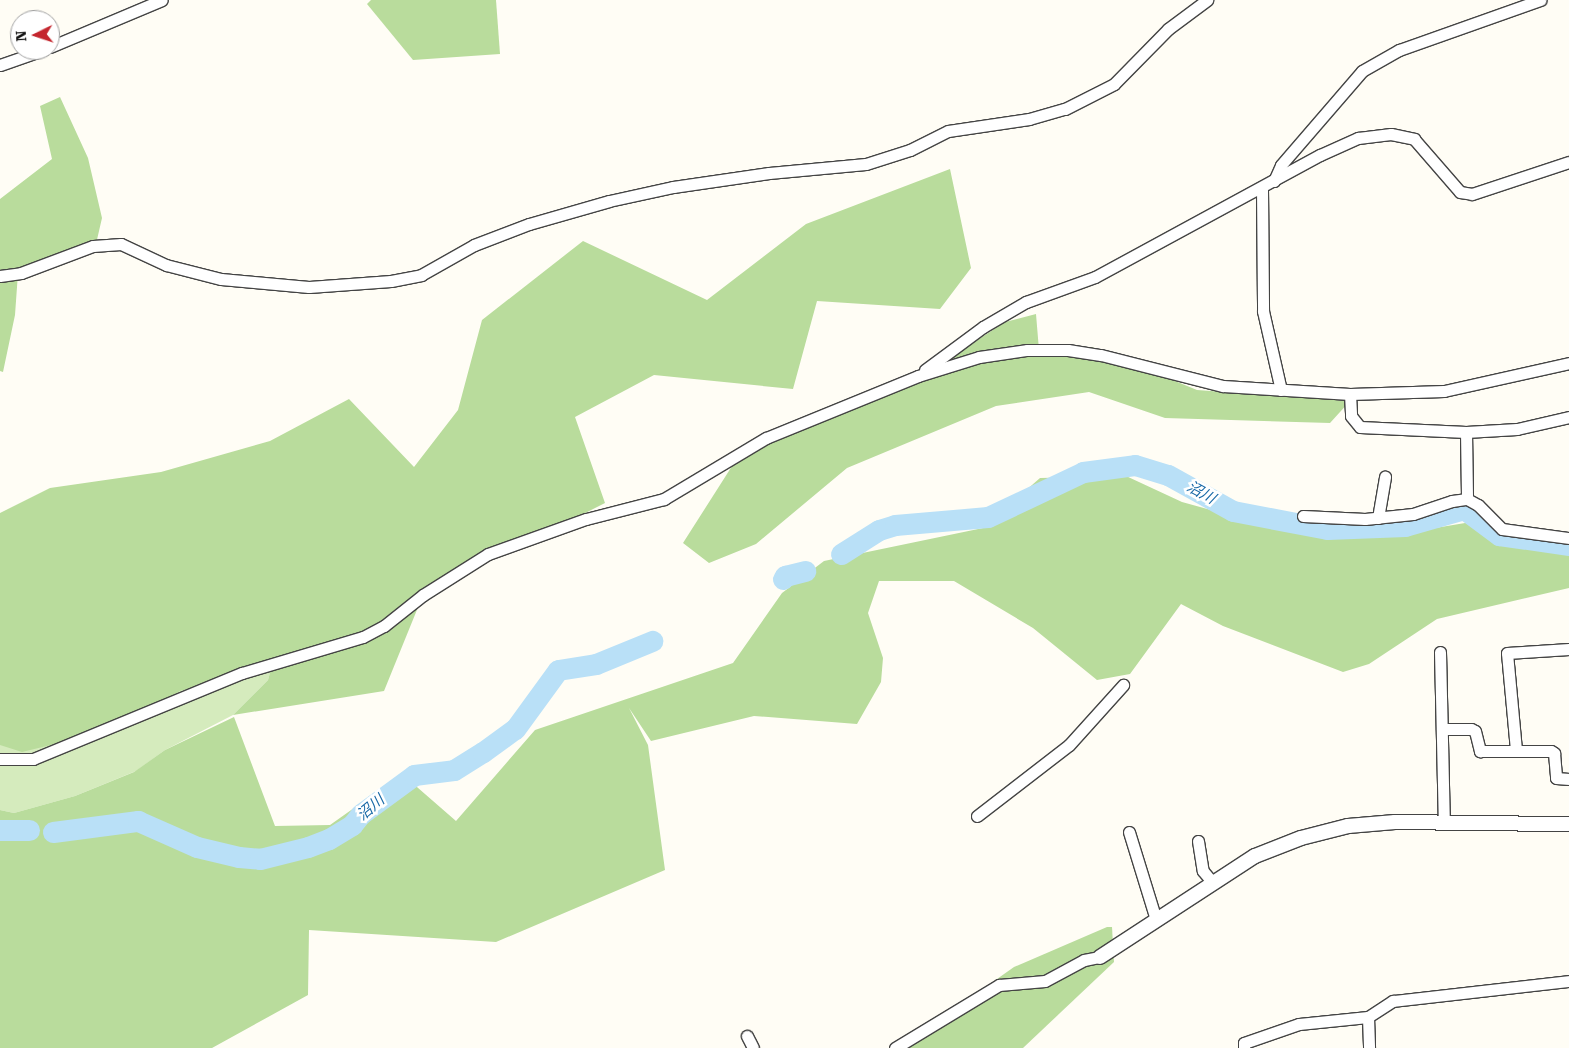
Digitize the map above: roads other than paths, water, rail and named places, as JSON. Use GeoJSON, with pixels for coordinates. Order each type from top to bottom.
{"type":"FeatureCollection","features":[{"type":"Feature","properties":{"kind":"street"},"geometry":{"type":"LineString","coordinates":[[60,43],[162,0]]}},
{"type":"Feature","properties":{"kind":"street"},"geometry":{"type":"LineString","coordinates":[[0,276],[21,273],[93,246],[121,244],[166,265],[221,279],[309,287],[391,281],[421,275],[474,245],[529,224],[609,201],[702,183],[866,164],[910,150],[948,131],[1029,119],[1065,109],[1114,84],[1168,29],[1207,0]]}},
{"type":"Feature","properties":{"kind":"street"},"geometry":{"type":"LineString","coordinates":[[1274,181],[1281,166],[1362,71],[1399,50],[1540,0]]}},
{"type":"Feature","properties":{"kind":"street"},"geometry":{"type":"LineString","coordinates":[[0,65],[14,60]]}},
{"type":"Feature","properties":{"kind":"street"},"geometry":{"type":"LineString","coordinates":[[918,376],[983,327],[1026,302],[1095,277],[1358,138],[1391,134],[1414,139],[1460,192],[1472,194],[1569,162]]}},
{"type":"Feature","properties":{"kind":"street"},"geometry":{"type":"LineString","coordinates":[[1262,189],[1263,311],[1281,390]]}},
{"type":"Feature","properties":{"kind":"street"},"geometry":{"type":"LineString","coordinates":[[0,759],[33,759],[242,673],[369,634],[488,554],[586,519],[664,499],[766,438],[918,376],[979,357],[1027,350],[1068,350],[1101,354],[1223,386],[1350,394],[1444,391],[1569,363]]}},
{"type":"Feature","properties":{"kind":"street"},"geometry":{"type":"LineString","coordinates":[[1350,394],[1351,416],[1360,427],[1466,432],[1517,429],[1569,417]]}},
{"type":"Feature","properties":{"kind":"street"},"geometry":{"type":"LineString","coordinates":[[1466,432],[1467,500]]}},
{"type":"Feature","properties":{"kind":"street"},"geometry":{"type":"LineString","coordinates":[[1378,518],[1384,477]]}},
{"type":"Feature","properties":{"kind":"street"},"geometry":{"type":"LineString","coordinates":[[1303,516],[1378,518],[1413,514],[1452,500],[1467,500],[1478,505],[1502,529],[1569,538]]}},
{"type":"Feature","properties":{"kind":"street"},"geometry":{"type":"LineString","coordinates":[[1516,750],[1507,653],[1569,649]]}},
{"type":"Feature","properties":{"kind":"street"},"geometry":{"type":"LineString","coordinates":[[1440,652],[1444,823]]}},
{"type":"Feature","properties":{"kind":"street"},"geometry":{"type":"LineString","coordinates":[[977,816],[1069,746],[1123,686]]}},
{"type":"Feature","properties":{"kind":"street"},"geometry":{"type":"LineString","coordinates":[[1442,729],[1471,729],[1475,731],[1480,751],[1551,751],[1554,753],[1556,778],[1569,779]]}},
{"type":"Feature","properties":{"kind":"street"},"geometry":{"type":"LineString","coordinates":[[895,1048],[999,985],[1045,981],[1084,960],[1100,957],[1255,856],[1301,838],[1348,826],[1395,822],[1569,824]]}},
{"type":"Feature","properties":{"kind":"street"},"geometry":{"type":"LineString","coordinates":[[1129,832],[1156,920]]}},
{"type":"Feature","properties":{"kind":"street"},"geometry":{"type":"LineString","coordinates":[[1198,841],[1203,871],[1213,883]]}},
{"type":"Feature","properties":{"kind":"street"},"geometry":{"type":"LineString","coordinates":[[1244,1048],[1244,1043],[1299,1024],[1368,1017],[1393,1001],[1569,981]]}},
{"type":"Feature","properties":{"kind":"street"},"geometry":{"type":"LineString","coordinates":[[1368,1017],[1369,1048]]}},
{"type":"Feature","properties":{"kind":"street"},"geometry":{"type":"LineString","coordinates":[[747,1036],[753,1048]]}},
{"type":"Feature","properties":{"kind":"waterway","name":"沼川"},"geometry":{"type":"LineString","coordinates":[[841,554],[879,530],[895,525],[988,517],[1083,472],[1135,465],[1168,475],[1233,511],[1327,529],[1405,526],[1464,509],[1499,535],[1569,545]]}},
{"type":"Feature","properties":{"kind":"waterway","name":"沼川"},"geometry":{"type":"LineString","coordinates":[[783,579],[785,576],[805,571]]}},
{"type":"Feature","properties":{"kind":"waterway","name":"沼川"},"geometry":{"type":"LineString","coordinates":[[53,832],[138,821],[197,847],[239,857],[260,859],[308,847],[329,839],[352,825],[361,814],[414,775],[454,770],[483,752],[515,729],[558,670],[596,664],[652,641]]}},
{"type":"Feature","properties":{"kind":"waterway","name":"沼川"},"geometry":{"type":"LineString","coordinates":[[0,830],[29,830]]}}]}
